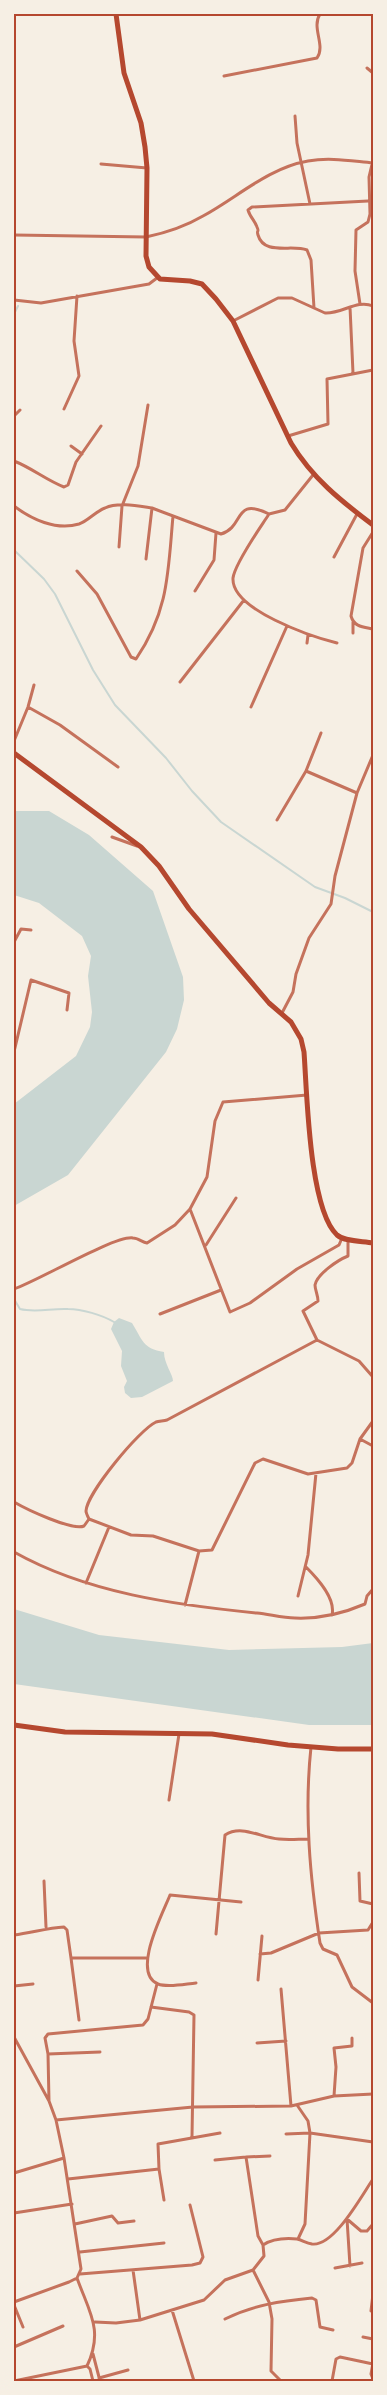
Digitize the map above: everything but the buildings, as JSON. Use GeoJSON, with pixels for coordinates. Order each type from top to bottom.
{"type":"FeatureCollection","features":[{"type":"Feature","properties":{"kind":"main road"},"geometry":{"type":"LineString","coordinates":[[116,14],[124,73],[141,123],[147,168],[146,256],[152,272],[157,278],[202,284],[233,321],[287,437],[301,460],[313,475],[373,525]]}},
{"type":"Feature","properties":{"kind":"main road"},"geometry":{"type":"LineString","coordinates":[[14,753],[141,847],[160,866],[189,909],[269,1003],[291,1022],[301,1039],[315,1175],[321,1206],[327,1221],[337,1235],[345,1239],[373,1243]]}},
{"type":"Feature","properties":{"kind":"main road"},"geometry":{"type":"LineString","coordinates":[[14,1725],[82,1732],[212,1734],[311,1747],[373,1749]]}},
{"type":"Feature","properties":{"kind":"street"},"geometry":{"type":"LineString","coordinates":[[224,76],[317,58],[320,49],[316,27],[320,14]]}},
{"type":"Feature","properties":{"kind":"street"},"geometry":{"type":"LineString","coordinates":[[368,68],[373,73]]}},
{"type":"Feature","properties":{"kind":"street"},"geometry":{"type":"LineString","coordinates":[[296,116],[297,143],[310,204]]}},
{"type":"Feature","properties":{"kind":"street"},"geometry":{"type":"LineString","coordinates":[[14,235],[146,237],[163,233],[202,218],[273,173],[302,162],[347,159],[373,162],[369,177],[368,201],[370,214],[368,222],[358,227],[355,238],[355,272],[360,304]]}},
{"type":"Feature","properties":{"kind":"street"},"geometry":{"type":"LineString","coordinates":[[101,164],[147,168]]}},
{"type":"Feature","properties":{"kind":"street"},"geometry":{"type":"LineString","coordinates":[[314,308],[311,260],[308,250],[298,246],[278,249],[265,245],[258,235],[257,225],[252,221],[248,210],[252,207],[368,201]]}},
{"type":"Feature","properties":{"kind":"street"},"geometry":{"type":"LineString","coordinates":[[14,300],[41,302],[150,284],[157,278]]}},
{"type":"Feature","properties":{"kind":"street"},"geometry":{"type":"LineString","coordinates":[[64,409],[79,376],[74,341],[77,296]]}},
{"type":"Feature","properties":{"kind":"street"},"geometry":{"type":"LineString","coordinates":[[233,321],[278,298],[286,297],[331,314],[360,304],[373,306]]}},
{"type":"Feature","properties":{"kind":"street"},"geometry":{"type":"LineString","coordinates":[[350,307],[354,373]]}},
{"type":"Feature","properties":{"kind":"street"},"geometry":{"type":"LineString","coordinates":[[287,437],[328,424],[327,379],[373,370]]}},
{"type":"Feature","properties":{"kind":"street"},"geometry":{"type":"LineString","coordinates":[[119,548],[122,506],[138,466],[148,404]]}},
{"type":"Feature","properties":{"kind":"street"},"geometry":{"type":"LineString","coordinates":[[14,416],[20,410]]}},
{"type":"Feature","properties":{"kind":"street"},"geometry":{"type":"LineString","coordinates":[[14,461],[29,467],[38,476],[51,483],[64,487],[68,485],[76,462],[101,426]]}},
{"type":"Feature","properties":{"kind":"street"},"geometry":{"type":"LineString","coordinates":[[71,446],[82,454]]}},
{"type":"Feature","properties":{"kind":"street"},"geometry":{"type":"LineString","coordinates":[[14,506],[31,518],[47,523],[72,525],[80,524],[107,507],[152,508],[216,533],[226,532],[243,511],[249,508],[255,508],[268,514],[285,510],[313,475]]}},
{"type":"Feature","properties":{"kind":"street"},"geometry":{"type":"LineString","coordinates":[[146,559],[152,508]]}},
{"type":"Feature","properties":{"kind":"street"},"geometry":{"type":"LineString","coordinates":[[334,557],[357,513]]}},
{"type":"Feature","properties":{"kind":"street"},"geometry":{"type":"LineString","coordinates":[[268,514],[243,556],[233,578],[235,588],[244,600],[254,608],[287,626],[308,636],[337,643]]}},
{"type":"Feature","properties":{"kind":"street"},"geometry":{"type":"LineString","coordinates":[[77,572],[97,594],[131,657],[136,659],[156,625],[162,608],[166,591],[173,516]]}},
{"type":"Feature","properties":{"kind":"street"},"geometry":{"type":"LineString","coordinates":[[353,633],[351,616],[362,550],[373,532]]}},
{"type":"Feature","properties":{"kind":"street"},"geometry":{"type":"LineString","coordinates":[[195,591],[214,560],[216,533]]}},
{"type":"Feature","properties":{"kind":"street"},"geometry":{"type":"LineString","coordinates":[[180,682],[244,600]]}},
{"type":"Feature","properties":{"kind":"street"},"geometry":{"type":"LineString","coordinates":[[353,622],[357,625],[373,629]]}},
{"type":"Feature","properties":{"kind":"street"},"geometry":{"type":"LineString","coordinates":[[251,706],[287,626]]}},
{"type":"Feature","properties":{"kind":"street"},"geometry":{"type":"LineString","coordinates":[[307,643],[308,636]]}},
{"type":"Feature","properties":{"kind":"street"},"geometry":{"type":"LineString","coordinates":[[14,741],[28,707],[34,685]]}},
{"type":"Feature","properties":{"kind":"street"},"geometry":{"type":"LineString","coordinates":[[28,707],[60,725],[118,767]]}},
{"type":"Feature","properties":{"kind":"street"},"geometry":{"type":"LineString","coordinates":[[277,820],[306,771],[321,733]]}},
{"type":"Feature","properties":{"kind":"street"},"geometry":{"type":"LineString","coordinates":[[282,1013],[294,992],[296,974],[309,938],[331,904],[335,876],[357,793],[373,755]]}},
{"type":"Feature","properties":{"kind":"street"},"geometry":{"type":"LineString","coordinates":[[306,771],[357,793]]}},
{"type":"Feature","properties":{"kind":"street"},"geometry":{"type":"LineString","coordinates":[[112,837],[141,847]]}},
{"type":"Feature","properties":{"kind":"street"},"geometry":{"type":"LineString","coordinates":[[14,942],[21,929],[31,930]]}},
{"type":"Feature","properties":{"kind":"street"},"geometry":{"type":"LineString","coordinates":[[14,1052],[31,980],[69,994],[67,1010]]}},
{"type":"Feature","properties":{"kind":"street"},"geometry":{"type":"LineString","coordinates":[[14,1289],[32,1283],[110,1243],[134,1238],[147,1243],[166,1233],[190,1209],[207,1177],[215,1121],[223,1102],[307,1094]]}},
{"type":"Feature","properties":{"kind":"street"},"geometry":{"type":"LineString","coordinates":[[206,1246],[236,1198]]}},
{"type":"Feature","properties":{"kind":"street"},"geometry":{"type":"LineString","coordinates":[[190,1209],[206,1246],[230,1312],[250,1303],[296,1269],[339,1245],[345,1239]]}},
{"type":"Feature","properties":{"kind":"street"},"geometry":{"type":"LineString","coordinates":[[345,1239],[348,1256],[333,1265],[318,1280],[315,1287],[318,1301],[303,1311],[317,1340],[359,1361],[373,1377]]}},
{"type":"Feature","properties":{"kind":"street"},"geometry":{"type":"LineString","coordinates":[[160,1314],[221,1290]]}},
{"type":"Feature","properties":{"kind":"street"},"geometry":{"type":"LineString","coordinates":[[317,1340],[167,1420],[156,1422],[119,1457],[100,1482],[86,1512],[89,1518],[131,1535],[153,1536],[198,1552],[212,1550],[247,1475],[258,1460],[269,1461],[297,1472],[316,1473],[350,1466],[360,1439],[373,1421]]}},
{"type":"Feature","properties":{"kind":"street"},"geometry":{"type":"LineString","coordinates":[[360,1439],[373,1446]]}},
{"type":"Feature","properties":{"kind":"street"},"geometry":{"type":"LineString","coordinates":[[298,1596],[306,1566],[316,1473]]}},
{"type":"Feature","properties":{"kind":"street"},"geometry":{"type":"LineString","coordinates":[[14,1502],[38,1514],[77,1526],[84,1526],[89,1518]]}},
{"type":"Feature","properties":{"kind":"street"},"geometry":{"type":"LineString","coordinates":[[86,1583],[110,1527]]}},
{"type":"Feature","properties":{"kind":"street"},"geometry":{"type":"LineString","coordinates":[[14,1552],[86,1583],[185,1605],[294,1618],[332,1615],[350,1610],[365,1604],[367,1596],[373,1589]]}},
{"type":"Feature","properties":{"kind":"street"},"geometry":{"type":"LineString","coordinates":[[185,1605],[198,1552]]}},
{"type":"Feature","properties":{"kind":"street"},"geometry":{"type":"LineString","coordinates":[[306,1566],[325,1590],[333,1610],[332,1615]]}},
{"type":"Feature","properties":{"kind":"street"},"geometry":{"type":"LineString","coordinates":[[169,1800],[179,1732]]}},
{"type":"Feature","properties":{"kind":"street"},"geometry":{"type":"LineString","coordinates":[[311,1747],[307,1811],[308,1839],[310,1872],[319,1933],[323,1949],[337,1955],[352,1987],[373,2003]]}},
{"type":"Feature","properties":{"kind":"street"},"geometry":{"type":"LineString","coordinates":[[216,1934],[225,1835],[232,1831],[243,1831],[278,1839],[308,1839]]}},
{"type":"Feature","properties":{"kind":"street"},"geometry":{"type":"LineString","coordinates":[[359,1874],[360,1901],[373,1904]]}},
{"type":"Feature","properties":{"kind":"street"},"geometry":{"type":"LineString","coordinates":[[44,1881],[46,1928]]}},
{"type":"Feature","properties":{"kind":"street"},"geometry":{"type":"LineString","coordinates":[[157,1984],[148,1973],[146,1958],[170,1895],[241,1902]]}},
{"type":"Feature","properties":{"kind":"street"},"geometry":{"type":"LineString","coordinates":[[260,1954],[271,1953],[319,1933],[368,1930],[373,1922]]}},
{"type":"Feature","properties":{"kind":"street"},"geometry":{"type":"LineString","coordinates":[[14,1935],[35,1932],[46,1928],[64,1927],[67,1930],[78,2020]]}},
{"type":"Feature","properties":{"kind":"street"},"geometry":{"type":"LineString","coordinates":[[258,1980],[262,1936]]}},
{"type":"Feature","properties":{"kind":"street"},"geometry":{"type":"LineString","coordinates":[[71,1958],[146,1958]]}},
{"type":"Feature","properties":{"kind":"street"},"geometry":{"type":"LineString","coordinates":[[157,1984],[196,1982]]}},
{"type":"Feature","properties":{"kind":"street"},"geometry":{"type":"LineString","coordinates":[[14,1986],[33,1984]]}},
{"type":"Feature","properties":{"kind":"street"},"geometry":{"type":"LineString","coordinates":[[48,2101],[48,2054],[45,2038],[48,2034],[143,2025],[146,2023],[157,1984]]}},
{"type":"Feature","properties":{"kind":"street"},"geometry":{"type":"LineString","coordinates":[[281,1988],[291,2106]]}},
{"type":"Feature","properties":{"kind":"street"},"geometry":{"type":"LineString","coordinates":[[151,2006],[189,2012],[194,2015],[192,2137]]}},
{"type":"Feature","properties":{"kind":"street"},"geometry":{"type":"LineString","coordinates":[[14,2037],[56,2120],[80,2252],[81,2269],[78,2276],[95,2322],[96,2338],[93,2354],[87,2366]]}},
{"type":"Feature","properties":{"kind":"street"},"geometry":{"type":"LineString","coordinates":[[334,2096],[336,2067],[334,2048],[352,2046],[352,2038]]}},
{"type":"Feature","properties":{"kind":"street"},"geometry":{"type":"LineString","coordinates":[[257,2043],[286,2041]]}},
{"type":"Feature","properties":{"kind":"street"},"geometry":{"type":"LineString","coordinates":[[48,2054],[100,2052]]}},
{"type":"Feature","properties":{"kind":"street"},"geometry":{"type":"LineString","coordinates":[[56,2120],[193,2107],[291,2106],[334,2096],[373,2094]]}},
{"type":"Feature","properties":{"kind":"street"},"geometry":{"type":"LineString","coordinates":[[298,2105],[308,2122],[310,2133],[305,2224],[298,2239]]}},
{"type":"Feature","properties":{"kind":"street"},"geometry":{"type":"LineString","coordinates":[[164,2200],[158,2169],[158,2144],[220,2133]]}},
{"type":"Feature","properties":{"kind":"street"},"geometry":{"type":"LineString","coordinates":[[286,2134],[310,2133],[373,2142]]}},
{"type":"Feature","properties":{"kind":"street"},"geometry":{"type":"LineString","coordinates":[[216,2160],[270,2156]]}},
{"type":"Feature","properties":{"kind":"street"},"geometry":{"type":"LineString","coordinates":[[95,2322],[116,2323],[140,2320],[204,2300],[225,2280],[253,2270],[264,2256],[263,2245],[258,2236],[246,2157]]}},
{"type":"Feature","properties":{"kind":"street"},"geometry":{"type":"LineString","coordinates":[[14,2173],[64,2158]]}},
{"type":"Feature","properties":{"kind":"street"},"geometry":{"type":"LineString","coordinates":[[68,2179],[158,2169]]}},
{"type":"Feature","properties":{"kind":"street"},"geometry":{"type":"LineString","coordinates":[[263,2245],[270,2240],[298,2239],[312,2244],[324,2242],[347,2219],[373,2179]]}},
{"type":"Feature","properties":{"kind":"street"},"geometry":{"type":"LineString","coordinates":[[14,2213],[72,2204]]}},
{"type":"Feature","properties":{"kind":"street"},"geometry":{"type":"LineString","coordinates":[[23,2327],[14,2304],[78,2276],[200,2263],[203,2258],[190,2205]]}},
{"type":"Feature","properties":{"kind":"street"},"geometry":{"type":"LineString","coordinates":[[75,2224],[112,2216],[118,2223],[134,2221]]}},
{"type":"Feature","properties":{"kind":"street"},"geometry":{"type":"LineString","coordinates":[[347,2219],[362,2231],[367,2231],[373,2224]]}},
{"type":"Feature","properties":{"kind":"street"},"geometry":{"type":"LineString","coordinates":[[347,2219],[350,2266]]}},
{"type":"Feature","properties":{"kind":"street"},"geometry":{"type":"LineString","coordinates":[[80,2252],[164,2244]]}},
{"type":"Feature","properties":{"kind":"street"},"geometry":{"type":"LineString","coordinates":[[335,2268],[362,2263]]}},
{"type":"Feature","properties":{"kind":"street"},"geometry":{"type":"LineString","coordinates":[[133,2270],[140,2320]]}},
{"type":"Feature","properties":{"kind":"street"},"geometry":{"type":"LineString","coordinates":[[253,2270],[269,2302],[272,2320],[271,2371],[281,2381]]}},
{"type":"Feature","properties":{"kind":"street"},"geometry":{"type":"LineString","coordinates":[[373,2294],[371,2300],[371,2311],[373,2311]]}},
{"type":"Feature","properties":{"kind":"street"},"geometry":{"type":"LineString","coordinates":[[225,2320],[237,2313],[269,2302],[312,2298],[316,2300],[320,2327],[333,2330]]}},
{"type":"Feature","properties":{"kind":"street"},"geometry":{"type":"LineString","coordinates":[[172,2310],[194,2381]]}},
{"type":"Feature","properties":{"kind":"street"},"geometry":{"type":"LineString","coordinates":[[14,2347],[63,2326]]}},
{"type":"Feature","properties":{"kind":"street"},"geometry":{"type":"LineString","coordinates":[[363,2337],[373,2339]]}},
{"type":"Feature","properties":{"kind":"street"},"geometry":{"type":"LineString","coordinates":[[93,2354],[99,2380],[128,2370]]}},
{"type":"Feature","properties":{"kind":"street"},"geometry":{"type":"LineString","coordinates":[[332,2381],[336,2359],[340,2358],[373,2364],[371,2374],[373,2379]]}},
{"type":"Feature","properties":{"kind":"street"},"geometry":{"type":"LineString","coordinates":[[14,2381],[87,2366]]}},
{"type":"Feature","properties":{"kind":"street"},"geometry":{"type":"LineString","coordinates":[[87,2366],[90,2369],[92,2381]]}},
{"type":"Feature","properties":{"kind":"shaded area"},"geometry":{"type":"Polygon","coordinates":[[[14,811],[49,811],[89,835],[153,891],[183,977],[184,1000],[177,1029],[166,1052],[68,1175],[14,1206],[14,1104],[76,1056],[90,1027],[92,1012],[88,976],[91,956],[82,936],[39,903],[14,895],[14,811]]]}},
{"type":"Feature","properties":{"kind":"shaded area"},"geometry":{"type":"Polygon","coordinates":[[[119,1318],[132,1323],[147,1346],[164,1352],[165,1361],[173,1381],[142,1397],[131,1398],[125,1393],[124,1387],[127,1381],[121,1366],[122,1351],[111,1329],[114,1322],[119,1318]]]}},
{"type":"Feature","properties":{"kind":"shaded area"},"geometry":{"type":"Polygon","coordinates":[[[14,1609],[99,1635],[229,1650],[342,1647],[373,1643],[373,1725],[309,1725],[14,1684],[14,1609]]]}},
{"type":"Feature","properties":{"kind":"waterway"},"geometry":{"type":"LineString","coordinates":[[14,314],[18,306]]}},
{"type":"Feature","properties":{"kind":"waterway"},"geometry":{"type":"LineString","coordinates":[[14,550],[44,579],[55,594],[93,670],[115,705],[166,758],[192,791],[221,822],[315,887],[345,898],[373,912]]}},
{"type":"Feature","properties":{"kind":"waterway"},"geometry":{"type":"LineString","coordinates":[[14,1299],[20,1309],[32,1311],[74,1309],[98,1315],[114,1322]]}}]}
